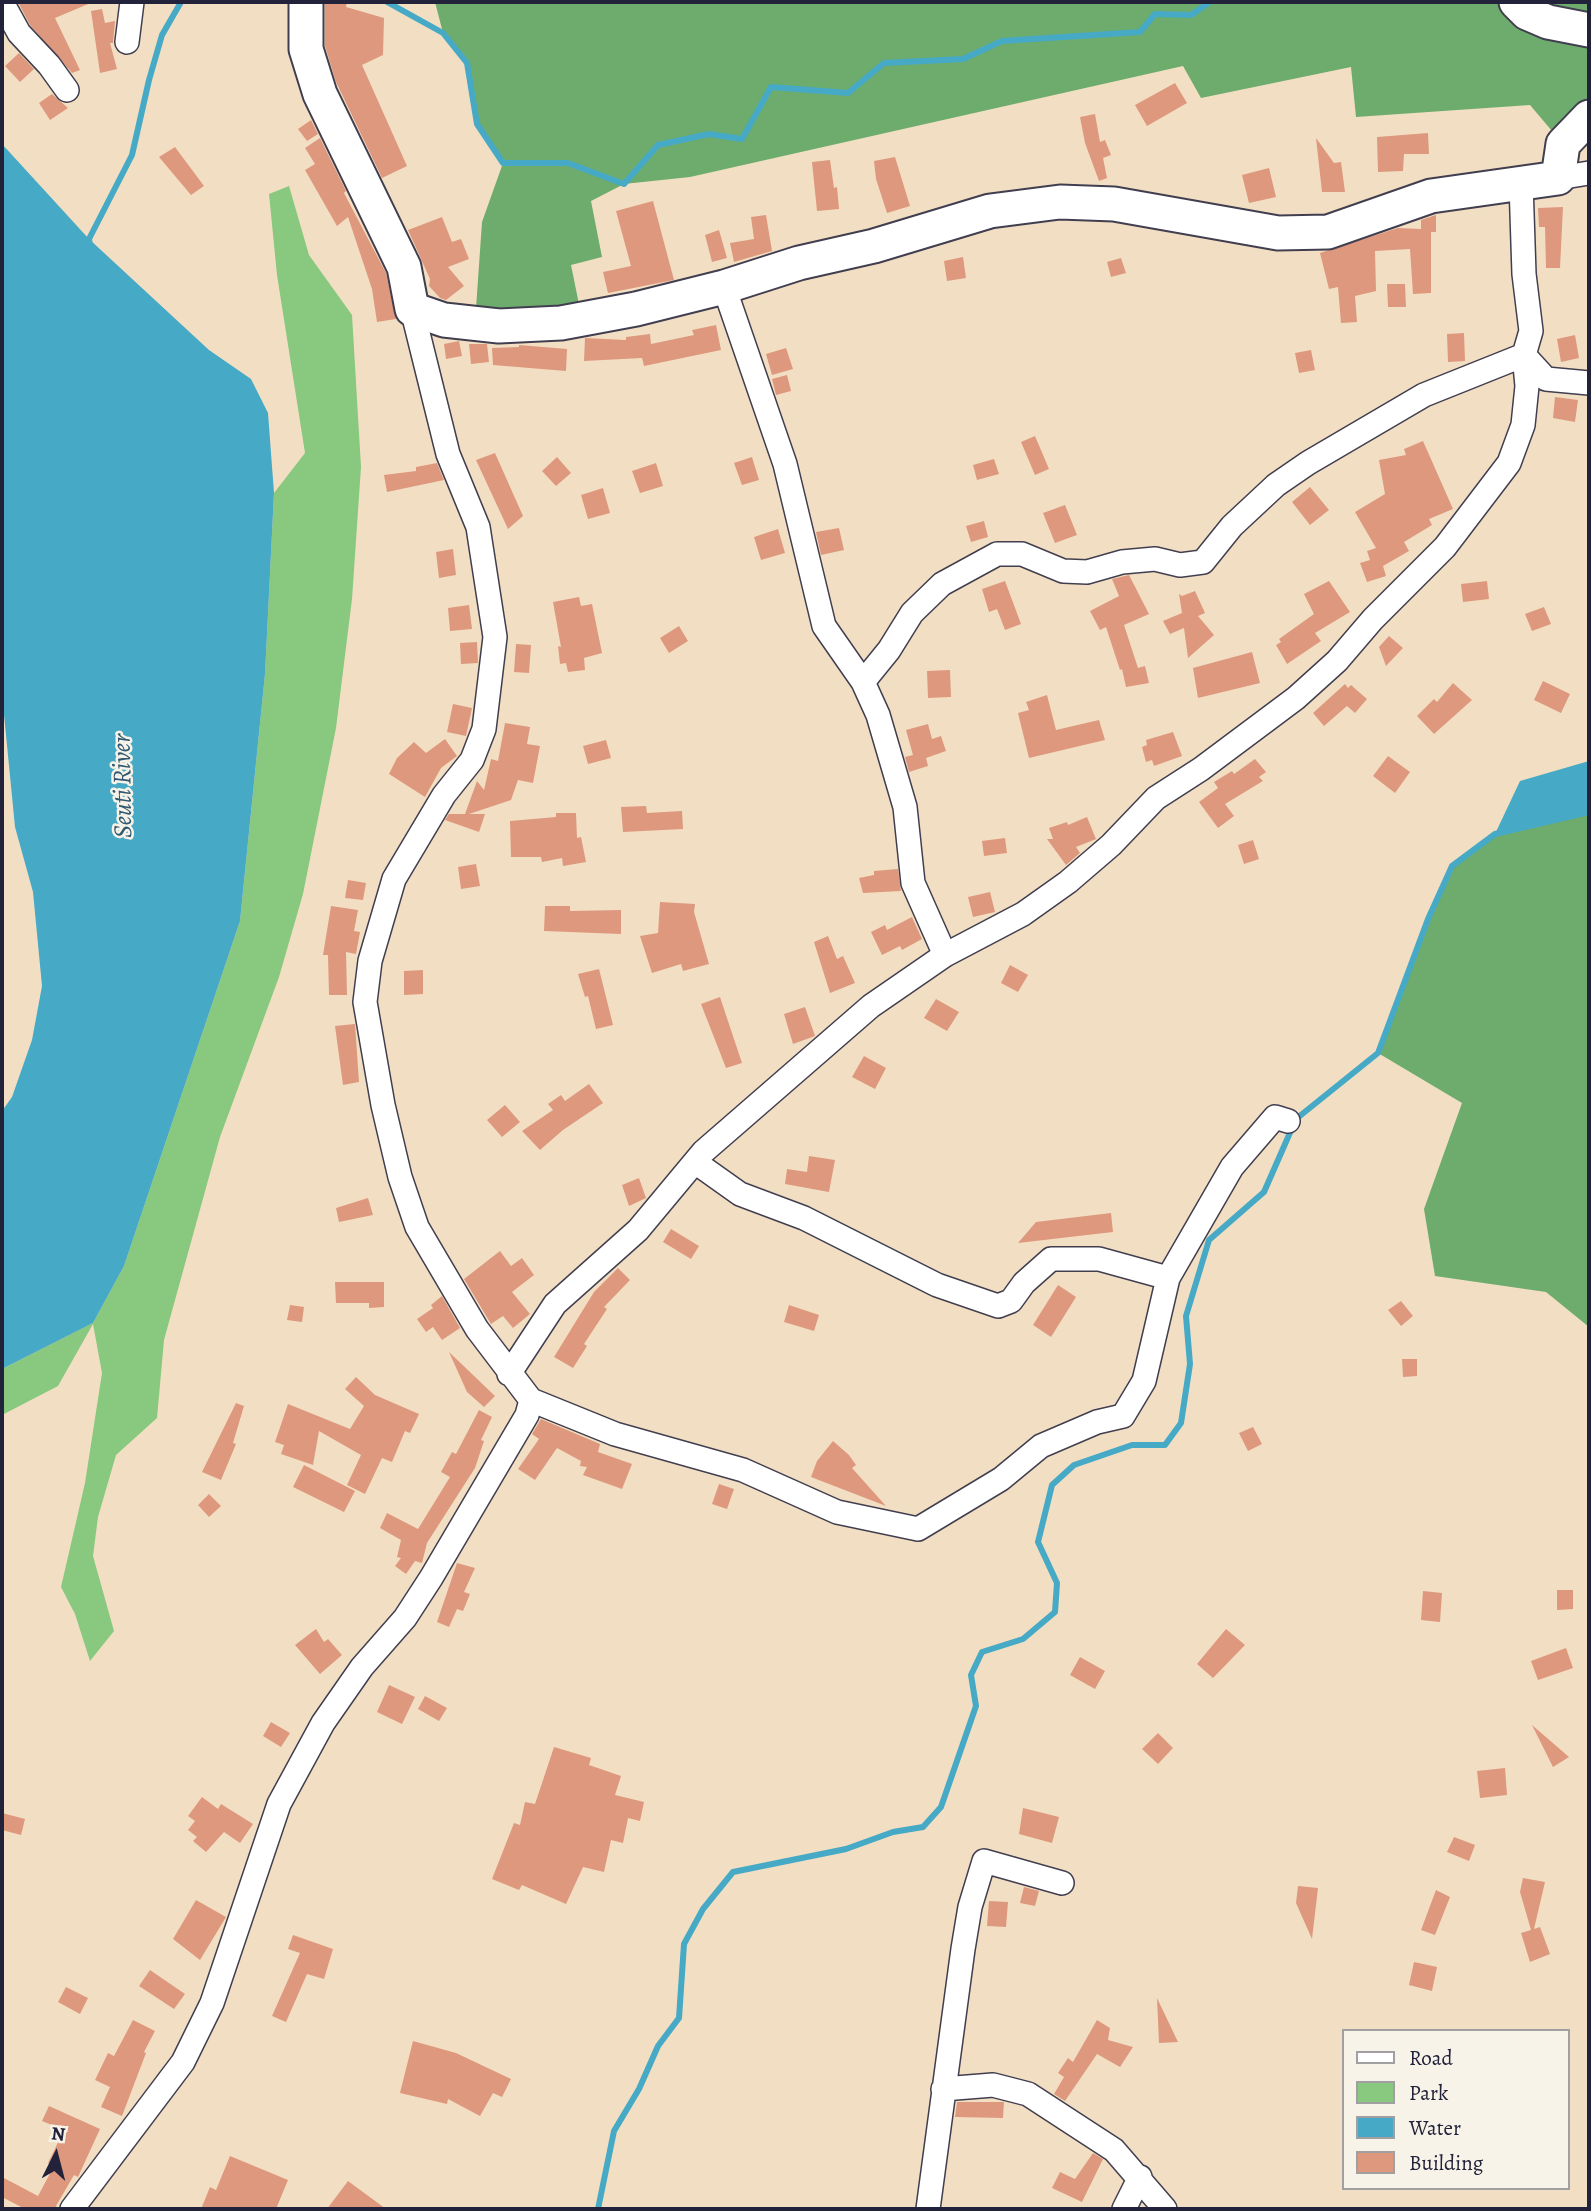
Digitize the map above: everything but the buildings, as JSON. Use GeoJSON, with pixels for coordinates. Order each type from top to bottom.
{"type":"FeatureCollection","features":[{"type":"Feature","properties":{"kind":"street"},"geometry":{"type":"LineString","coordinates":[[2,2],[19,33],[49,65],[67,90]]}},
{"type":"Feature","properties":{"kind":"street"},"geometry":{"type":"LineString","coordinates":[[127,42],[132,2]]}},
{"type":"Feature","properties":{"kind":"street"},"geometry":{"type":"LineString","coordinates":[[306,2],[306,49],[320,94],[404,267],[448,454],[478,527],[495,637],[484,729],[472,760],[444,794],[394,879],[370,961],[365,1002],[383,1105],[410,1209],[440,1269],[509,1374],[531,1400],[615,1434],[743,1469],[837,1511],[918,1529],[1001,1479],[1041,1446],[1097,1422],[1123,1416],[1144,1381],[1168,1278],[1232,1167],[1275,1117],[1288,1121]]}},
{"type":"Feature","properties":{"kind":"street"},"geometry":{"type":"LineString","coordinates":[[1516,2],[1527,13],[1548,22],[1589,30]]}},
{"type":"Feature","properties":{"kind":"street"},"geometry":{"type":"LineString","coordinates":[[412,309],[444,320],[499,326],[561,323],[636,309],[724,287],[799,262],[874,246],[990,211],[1060,202],[1114,204],[1278,233],[1328,232],[1431,197],[1573,175],[1563,144],[1589,117]]}},
{"type":"Feature","properties":{"kind":"street"},"geometry":{"type":"LineString","coordinates":[[509,1374],[555,1304],[638,1230],[695,1162],[871,1006],[945,955],[1023,914],[1068,882],[1111,845],[1156,798],[1201,769],[1296,698],[1337,661],[1373,619],[1445,547],[1509,463],[1522,425],[1527,386],[1524,355],[1531,331],[1524,274],[1521,183]]}},
{"type":"Feature","properties":{"kind":"street"},"geometry":{"type":"LineString","coordinates":[[724,287],[785,464],[824,626],[863,682],[878,715],[905,807],[913,883],[945,955]]}},
{"type":"Feature","properties":{"kind":"street"},"geometry":{"type":"LineString","coordinates":[[1524,355],[1546,379],[1589,383]]}},
{"type":"Feature","properties":{"kind":"street"},"geometry":{"type":"LineString","coordinates":[[863,682],[889,650],[912,613],[943,584],[997,554],[1022,554],[1063,571],[1087,572],[1122,562],[1155,559],[1180,565],[1203,562],[1231,526],[1276,485],[1308,463],[1424,395],[1524,355]]}},
{"type":"Feature","properties":{"kind":"street"},"geometry":{"type":"LineString","coordinates":[[695,1162],[740,1194],[804,1218],[937,1285],[998,1306],[1011,1301],[1024,1283],[1051,1259],[1099,1259],[1168,1278]]}},
{"type":"Feature","properties":{"kind":"street"},"geometry":{"type":"LineString","coordinates":[[72,2209],[183,2062],[212,2003],[279,1804],[323,1723],[362,1667],[405,1618],[424,1588],[527,1415],[531,1400]]}},
{"type":"Feature","properties":{"kind":"street"},"geometry":{"type":"LineString","coordinates":[[928,2209],[970,1907],[984,1861],[1062,1883]]}},
{"type":"Feature","properties":{"kind":"street"},"geometry":{"type":"LineString","coordinates":[[943,2089],[993,2085],[1028,2094],[1114,2150],[1165,2209]]}},
{"type":"Feature","properties":{"kind":"street"},"geometry":{"type":"LineString","coordinates":[[1124,2209],[1140,2177]]}},
{"type":"Feature","properties":{"kind":"green space"},"geometry":{"type":"Polygon","coordinates":[[[435,2],[1589,2],[1589,117],[1563,144],[1530,105],[1356,117],[1351,67],[1201,98],[1183,66],[690,177],[624,184],[591,201],[602,257],[571,265],[582,319],[475,323],[482,222],[503,163],[477,124],[467,63],[443,33],[435,2]]]}},
{"type":"Feature","properties":{"kind":"green space"},"geometry":{"type":"Polygon","coordinates":[[[289,186],[309,255],[352,315],[361,467],[352,599],[336,728],[303,894],[279,977],[220,1137],[164,1340],[157,1418],[116,1455],[98,1517],[93,1556],[114,1631],[90,1661],[75,1614],[61,1587],[85,1483],[102,1373],[93,1324],[58,1386],[2,1415],[2,1369],[93,1323],[124,1266],[240,921],[265,674],[274,493],[305,453],[277,275],[269,194],[289,186]]]}},
{"type":"Feature","properties":{"kind":"green space"},"geometry":{"type":"Polygon","coordinates":[[[1589,812],[1589,1327],[1546,1292],[1435,1276],[1424,1209],[1462,1103],[1378,1053],[1428,919],[1452,866],[1499,833],[1589,812]]]}},
{"type":"Feature","properties":{"kind":"water","name":"Seuti River"},"geometry":{"type":"Polygon","coordinates":[[[2,144],[89,239],[209,350],[251,379],[268,413],[274,493],[265,674],[240,921],[124,1266],[93,1323],[2,1369],[2,1111],[12,1097],[32,1040],[42,986],[33,892],[15,827],[2,694],[2,144]]]}},
{"type":"Feature","properties":{"kind":"water"},"geometry":{"type":"Polygon","coordinates":[[[1589,761],[1589,812],[1495,834],[1520,781],[1589,761]]]}},
{"type":"Feature","properties":{"kind":"waterway"},"geometry":{"type":"LineString","coordinates":[[90,246],[89,239],[132,155],[162,35],[181,2]]}},
{"type":"Feature","properties":{"kind":"waterway"},"geometry":{"type":"LineString","coordinates":[[387,2],[443,33],[467,63],[477,124],[503,163],[568,163],[624,184],[658,145],[709,134],[742,139],[771,87],[848,93],[884,63],[963,59],[1002,41],[1140,32],[1155,14],[1191,15],[1210,2]]}},
{"type":"Feature","properties":{"kind":"waterway"},"geometry":{"type":"LineString","coordinates":[[598,2209],[614,2131],[639,2089],[658,2046],[679,2018],[684,1944],[703,1909],[733,1872],[846,1849],[893,1832],[923,1827],[941,1807],[976,1706],[971,1675],[982,1652],[1023,1639],[1055,1612],[1057,1583],[1038,1542],[1052,1485],[1074,1465],[1132,1445],[1165,1445],[1181,1423],[1190,1364],[1186,1316],[1209,1240],[1264,1192],[1296,1119],[1378,1053],[1428,919],[1452,866],[1495,834],[1589,812]]}}]}
